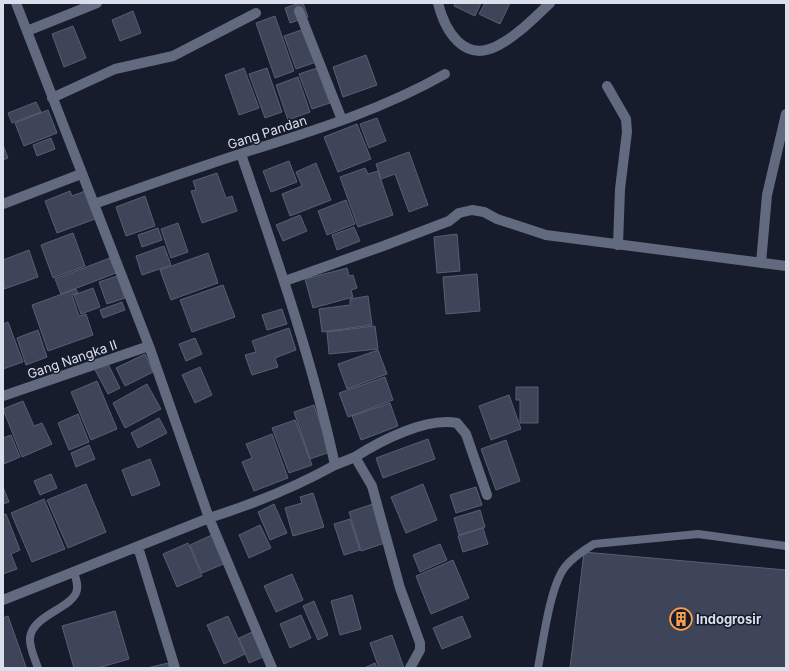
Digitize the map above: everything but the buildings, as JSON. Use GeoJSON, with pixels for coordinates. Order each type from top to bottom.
{"type":"FeatureCollection","features":[{"type":"Feature","properties":{"kind":"street"},"geometry":{"type":"LineString","coordinates":[[16,3],[149,346],[209,518],[272,668]]}},
{"type":"Feature","properties":{"kind":"street"},"geometry":{"type":"LineString","coordinates":[[27,31],[97,3]]}},
{"type":"Feature","properties":{"kind":"street"},"geometry":{"type":"LineString","coordinates":[[438,3],[441,15],[456,41],[466,48],[480,50],[490,49],[505,41],[550,3]]}},
{"type":"Feature","properties":{"kind":"street"},"geometry":{"type":"LineString","coordinates":[[299,11],[342,120]]}},
{"type":"Feature","properties":{"kind":"street"},"geometry":{"type":"LineString","coordinates":[[52,98],[115,69],[173,56],[256,13]]}},
{"type":"Feature","properties":{"kind":"street","name":"Gang Pandan"},"geometry":{"type":"LineString","coordinates":[[94,204],[342,120],[404,94],[445,74]]}},
{"type":"Feature","properties":{"kind":"street"},"geometry":{"type":"LineString","coordinates":[[607,86],[626,119],[627,132],[620,189],[618,245]]}},
{"type":"Feature","properties":{"kind":"street"},"geometry":{"type":"LineString","coordinates":[[761,263],[767,195],[786,114]]}},
{"type":"Feature","properties":{"kind":"street"},"geometry":{"type":"LineString","coordinates":[[241,154],[285,281],[324,417],[335,465]]}},
{"type":"Feature","properties":{"kind":"street"},"geometry":{"type":"LineString","coordinates":[[3,204],[82,174]]}},
{"type":"Feature","properties":{"kind":"street"},"geometry":{"type":"LineString","coordinates":[[285,281],[386,245],[449,221],[459,213],[472,210],[484,212],[497,219],[546,235],[786,266]]}},
{"type":"Feature","properties":{"kind":"street","name":"Gang Nangka II"},"geometry":{"type":"LineString","coordinates":[[3,396],[149,346]]}},
{"type":"Feature","properties":{"kind":"street"},"geometry":{"type":"LineString","coordinates":[[3,600],[209,518],[258,502],[298,485],[335,465],[354,457],[383,440],[404,432],[432,425],[457,423],[466,434],[487,495]]}},
{"type":"Feature","properties":{"kind":"street"},"geometry":{"type":"LineString","coordinates":[[354,457],[372,486],[400,588],[419,638],[421,646],[410,668]]}},
{"type":"Feature","properties":{"kind":"street"},"geometry":{"type":"LineString","coordinates":[[138,547],[175,668]]}},
{"type":"Feature","properties":{"kind":"lane"},"geometry":{"type":"LineString","coordinates":[[538,668],[554,590],[565,567],[582,550],[594,544],[698,534],[786,546]]}},
{"type":"Feature","properties":{"kind":"lane"},"geometry":{"type":"LineString","coordinates":[[38,668],[30,642],[30,636],[40,622],[72,599],[76,594],[77,583],[74,572]]}},
{"type":"Feature","properties":{"kind":"place","name":"Indogrosir"},"geometry":{"type":"Point","coordinates":[681,619]}}]}
